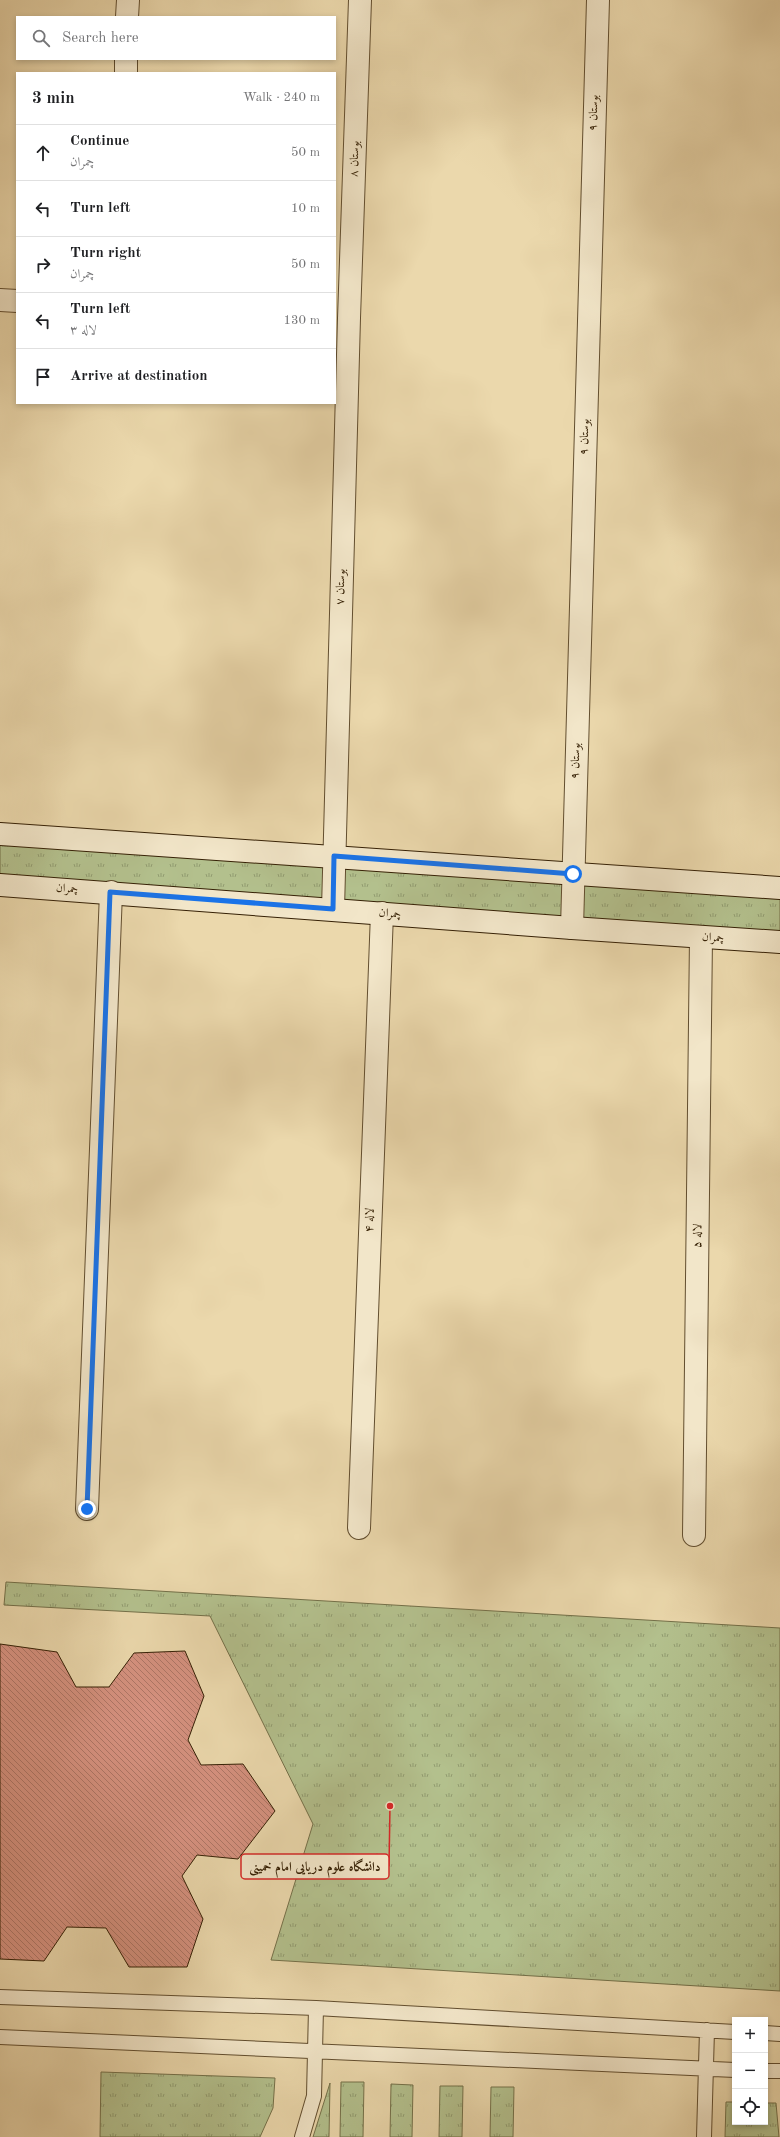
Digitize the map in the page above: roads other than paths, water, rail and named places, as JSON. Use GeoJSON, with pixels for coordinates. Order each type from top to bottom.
{"type":"FeatureCollection","features":[{"type":"Feature","properties":{"kind":"street"},"geometry":{"type":"LineString","coordinates":[[128,0],[128,16]]}},
{"type":"Feature","properties":{"kind":"street","name":"بوستان ۸"},"geometry":{"type":"LineString","coordinates":[[342,318],[360,0]]}},
{"type":"Feature","properties":{"kind":"street","name":"بوستان ۹"},"geometry":{"type":"LineString","coordinates":[[572,928],[598,0]]}},
{"type":"Feature","properties":{"kind":"street"},"geometry":{"type":"LineString","coordinates":[[126,60],[126,72]]}},
{"type":"Feature","properties":{"kind":"street"},"geometry":{"type":"LineString","coordinates":[[0,300],[16,301]]}},
{"type":"Feature","properties":{"kind":"street","name":"بوستان ۷"},"geometry":{"type":"LineString","coordinates":[[333,909],[342,318]]}},
{"type":"Feature","properties":{"kind":"street"},"geometry":{"type":"LineString","coordinates":[[0,834],[780,888]]}},
{"type":"Feature","properties":{"kind":"street","name":"چمران"},"geometry":{"type":"LineString","coordinates":[[0,885],[780,942]]}},
{"type":"Feature","properties":{"kind":"street"},"geometry":{"type":"LineString","coordinates":[[87,1509],[110,892]]}},
{"type":"Feature","properties":{"kind":"street","name":"لاله ۴"},"geometry":{"type":"LineString","coordinates":[[359,1528],[382,913]]}},
{"type":"Feature","properties":{"kind":"street","name":"لاله ۵"},"geometry":{"type":"LineString","coordinates":[[694,1535],[701,937]]}},
{"type":"Feature","properties":{"kind":"lane"},"geometry":{"type":"LineString","coordinates":[[0,1997],[316,2008],[732,2032]]}},
{"type":"Feature","properties":{"kind":"lane"},"geometry":{"type":"LineString","coordinates":[[302,2137],[314,2096],[316,2008]]}},
{"type":"Feature","properties":{"kind":"lane"},"geometry":{"type":"LineString","coordinates":[[704,2137],[707,2030]]}},
{"type":"Feature","properties":{"kind":"lane"},"geometry":{"type":"LineString","coordinates":[[768,2033],[780,2034]]}},
{"type":"Feature","properties":{"kind":"lane"},"geometry":{"type":"LineString","coordinates":[[0,2037],[732,2070]]}},
{"type":"Feature","properties":{"kind":"lane"},"geometry":{"type":"LineString","coordinates":[[768,2071],[780,2071]]}},
{"type":"Feature","properties":{"kind":"place","name":"دانشگاه علوم دریایی امام خمینی"},"geometry":{"type":"Point","coordinates":[390,1806]}}]}
